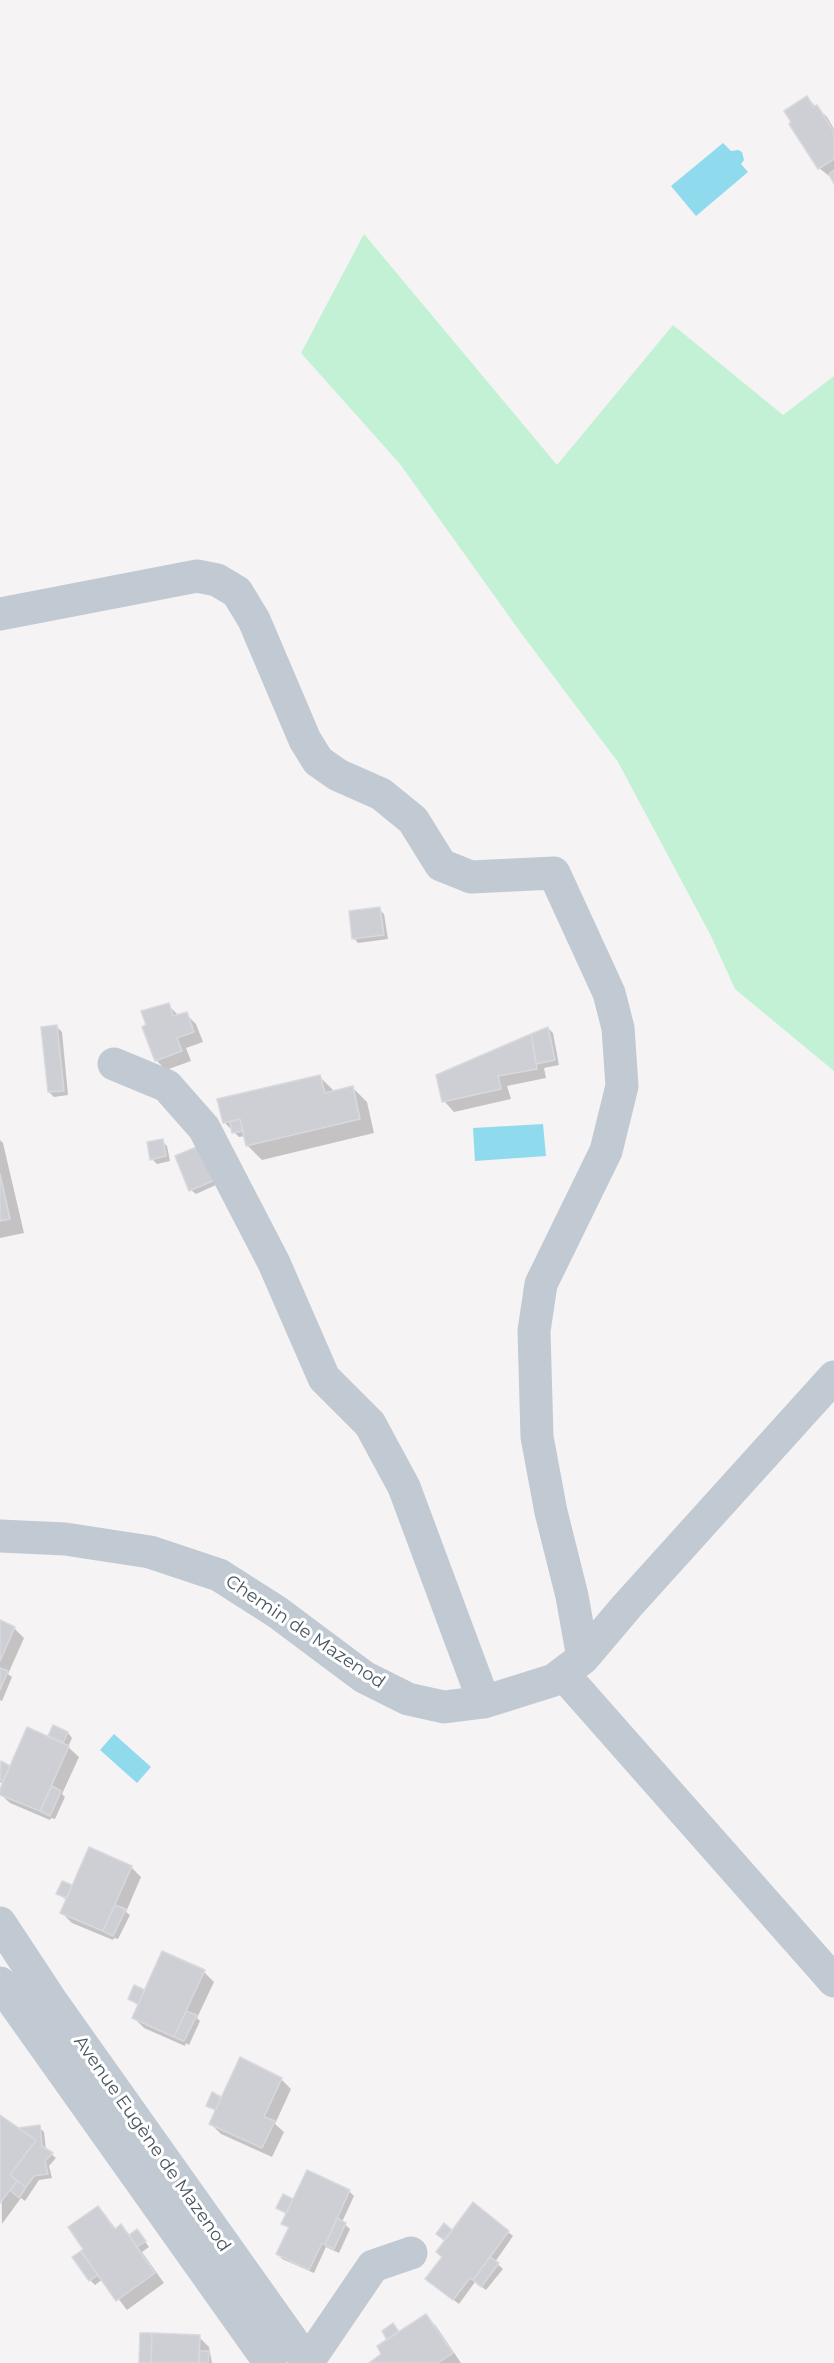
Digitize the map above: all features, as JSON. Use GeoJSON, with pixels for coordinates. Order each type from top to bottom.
{"type":"FeatureCollection","features":[{"type":"Feature","properties":{"kind":"street"},"geometry":{"type":"LineString","coordinates":[[0,614],[196,576],[217,580],[237,592],[254,620],[305,740],[318,761],[338,775],[381,794],[413,820],[441,865],[471,877],[554,873],[609,993],[618,1028],[621,1086],[606,1151],[541,1284],[534,1331],[537,1437],[551,1512],[572,1596],[573,1666],[834,1981]]}},
{"type":"Feature","properties":{"kind":"street"},"geometry":{"type":"LineString","coordinates":[[114,1064],[167,1086],[204,1128],[274,1263],[324,1378],[370,1424],[404,1487],[484,1702]]}},
{"type":"Feature","properties":{"kind":"street","name":"Chemin de Mazenod"},"geometry":{"type":"LineString","coordinates":[[0,1536],[65,1539],[150,1552],[219,1575],[277,1612],[364,1677],[408,1699],[444,1707],[484,1702],[554,1680],[573,1666],[834,1377]]}},
{"type":"Feature","properties":{"kind":"street","name":"Avenue Eugène de Mazenod"},"geometry":{"type":"LineString","coordinates":[[0,1923],[52,2002],[308,2363]]}},
{"type":"Feature","properties":{"kind":"street","name":"Avenue Eugène de Mazenod"},"geometry":{"type":"LineString","coordinates":[[0,1983],[270,2363]]}},
{"type":"Feature","properties":{"kind":"street"},"geometry":{"type":"LineString","coordinates":[[308,2363],[373,2266],[411,2253]]}},
{"type":"Feature","properties":{"kind":"green space"},"geometry":{"type":"Polygon","coordinates":[[[364,234],[557,465],[673,325],[783,415],[834,376],[834,1071],[735,989],[711,936],[618,762],[521,633],[400,464],[301,353],[364,234]]]}},
{"type":"Feature","properties":{"kind":"water"},"geometry":{"type":"Polygon","coordinates":[[[723,143],[731,151],[742,152],[744,160],[741,164],[748,172],[696,216],[671,186],[723,143]]]}},
{"type":"Feature","properties":{"kind":"water"},"geometry":{"type":"Polygon","coordinates":[[[543,1124],[546,1156],[475,1161],[473,1128],[543,1124]]]}},
{"type":"Feature","properties":{"kind":"water"},"geometry":{"type":"Polygon","coordinates":[[[114,1734],[151,1767],[137,1783],[100,1750],[114,1734]]]}},
{"type":"Feature","properties":{"kind":"building"},"geometry":{"type":"Polygon","coordinates":[[[807,96],[814,107],[817,105],[834,132],[834,159],[818,169],[789,124],[791,122],[784,111],[807,96]]]}},
{"type":"Feature","properties":{"kind":"building"},"geometry":{"type":"Polygon","coordinates":[[[834,170],[834,184],[829,174],[834,170]]]}},
{"type":"Feature","properties":{"kind":"building"},"geometry":{"type":"Polygon","coordinates":[[[380,907],[384,935],[352,939],[349,911],[380,907]]]}},
{"type":"Feature","properties":{"kind":"building"},"geometry":{"type":"Polygon","coordinates":[[[169,1003],[173,1016],[187,1012],[194,1032],[177,1038],[182,1051],[155,1061],[142,1027],[146,1025],[141,1011],[169,1003]]]}},
{"type":"Feature","properties":{"kind":"building"},"geometry":{"type":"Polygon","coordinates":[[[57,1025],[64,1091],[48,1092],[41,1027],[57,1025]]]}},
{"type":"Feature","properties":{"kind":"building"},"geometry":{"type":"Polygon","coordinates":[[[548,1027],[555,1060],[536,1064],[531,1034],[548,1027]]]}},
{"type":"Feature","properties":{"kind":"building"},"geometry":{"type":"Polygon","coordinates":[[[531,1034],[537,1069],[498,1076],[501,1089],[442,1102],[436,1075],[531,1034]]]}},
{"type":"Feature","properties":{"kind":"building"},"geometry":{"type":"Polygon","coordinates":[[[320,1075],[325,1093],[353,1086],[360,1119],[246,1146],[240,1119],[223,1123],[217,1099],[320,1075]]]}},
{"type":"Feature","properties":{"kind":"building"},"geometry":{"type":"Polygon","coordinates":[[[240,1119],[243,1131],[232,1133],[230,1122],[240,1119]]]}},
{"type":"Feature","properties":{"kind":"building"},"geometry":{"type":"Polygon","coordinates":[[[163,1139],[166,1156],[150,1160],[147,1142],[163,1139]]]}},
{"type":"Feature","properties":{"kind":"building"},"geometry":{"type":"Polygon","coordinates":[[[201,1145],[215,1180],[189,1191],[175,1156],[201,1145]]]}},
{"type":"Feature","properties":{"kind":"building"},"geometry":{"type":"Polygon","coordinates":[[[0,1174],[10,1219],[0,1221],[0,1174]]]}},
{"type":"Feature","properties":{"kind":"building"},"geometry":{"type":"Polygon","coordinates":[[[0,1620],[15,1627],[0,1661],[0,1620]]]}},
{"type":"Feature","properties":{"kind":"building"},"geometry":{"type":"Polygon","coordinates":[[[0,1668],[8,1671],[0,1690],[0,1668]]]}},
{"type":"Feature","properties":{"kind":"building"},"geometry":{"type":"Polygon","coordinates":[[[53,1725],[68,1732],[63,1743],[48,1736],[53,1725]]]}},
{"type":"Feature","properties":{"kind":"building"},"geometry":{"type":"Polygon","coordinates":[[[27,1727],[69,1746],[40,1811],[0,1795],[0,1789],[27,1727]]]}},
{"type":"Feature","properties":{"kind":"building"},"geometry":{"type":"Polygon","coordinates":[[[1,1761],[10,1766],[3,1781],[0,1780],[1,1761]]]}},
{"type":"Feature","properties":{"kind":"building"},"geometry":{"type":"Polygon","coordinates":[[[52,1786],[61,1791],[50,1816],[40,1811],[52,1786]]]}},
{"type":"Feature","properties":{"kind":"building"},"geometry":{"type":"Polygon","coordinates":[[[89,1847],[132,1866],[103,1931],[60,1913],[89,1847]]]}},
{"type":"Feature","properties":{"kind":"building"},"geometry":{"type":"Polygon","coordinates":[[[62,1881],[72,1885],[67,1898],[56,1894],[62,1881]]]}},
{"type":"Feature","properties":{"kind":"building"},"geometry":{"type":"Polygon","coordinates":[[[115,1905],[126,1909],[113,1936],[103,1931],[115,1905]]]}},
{"type":"Feature","properties":{"kind":"building"},"geometry":{"type":"Polygon","coordinates":[[[162,1951],[205,1970],[174,2037],[132,2018],[162,1951]]]}},
{"type":"Feature","properties":{"kind":"building"},"geometry":{"type":"Polygon","coordinates":[[[134,1985],[145,1990],[138,2004],[128,1999],[134,1985]]]}},
{"type":"Feature","properties":{"kind":"building"},"geometry":{"type":"Polygon","coordinates":[[[186,2011],[197,2015],[184,2041],[174,2037],[186,2011]]]}},
{"type":"Feature","properties":{"kind":"building"},"geometry":{"type":"Polygon","coordinates":[[[240,2057],[282,2078],[264,2117],[275,2121],[262,2148],[209,2124],[240,2057]]]}},
{"type":"Feature","properties":{"kind":"building"},"geometry":{"type":"Polygon","coordinates":[[[212,2092],[221,2097],[216,2110],[206,2106],[212,2092]]]}},
{"type":"Feature","properties":{"kind":"building"},"geometry":{"type":"Polygon","coordinates":[[[0,2115],[36,2140],[10,2175],[17,2181],[0,2203],[0,2115]]]}},
{"type":"Feature","properties":{"kind":"building"},"geometry":{"type":"Polygon","coordinates":[[[40,2125],[42,2146],[53,2153],[45,2161],[48,2174],[34,2176],[26,2187],[10,2175],[36,2140],[18,2128],[40,2125]]]}},
{"type":"Feature","properties":{"kind":"building"},"geometry":{"type":"Polygon","coordinates":[[[307,2170],[350,2190],[325,2245],[322,2243],[309,2270],[276,2254],[289,2227],[281,2224],[307,2170]]]}},
{"type":"Feature","properties":{"kind":"building"},"geometry":{"type":"Polygon","coordinates":[[[17,2181],[26,2187],[19,2198],[10,2190],[17,2181]]]}},
{"type":"Feature","properties":{"kind":"building"},"geometry":{"type":"Polygon","coordinates":[[[283,2194],[293,2199],[286,2213],[276,2208],[283,2194]]]}},
{"type":"Feature","properties":{"kind":"building"},"geometry":{"type":"Polygon","coordinates":[[[473,2202],[509,2231],[473,2280],[470,2278],[453,2300],[425,2279],[442,2257],[436,2252],[473,2202]]]}},
{"type":"Feature","properties":{"kind":"building"},"geometry":{"type":"Polygon","coordinates":[[[98,2206],[115,2229],[121,2224],[155,2273],[116,2301],[81,2251],[83,2249],[68,2227],[98,2206]]]}},
{"type":"Feature","properties":{"kind":"building"},"geometry":{"type":"Polygon","coordinates":[[[337,2218],[346,2223],[334,2249],[325,2245],[337,2218]]]}},
{"type":"Feature","properties":{"kind":"building"},"geometry":{"type":"Polygon","coordinates":[[[444,2223],[452,2230],[444,2240],[436,2234],[444,2223]]]}},
{"type":"Feature","properties":{"kind":"building"},"geometry":{"type":"Polygon","coordinates":[[[137,2229],[146,2241],[137,2247],[129,2235],[137,2229]]]}},
{"type":"Feature","properties":{"kind":"building"},"geometry":{"type":"Polygon","coordinates":[[[81,2251],[98,2275],[89,2281],[72,2257],[81,2251]]]}},
{"type":"Feature","properties":{"kind":"building"},"geometry":{"type":"Polygon","coordinates":[[[490,2257],[499,2263],[481,2287],[473,2280],[490,2257]]]}},
{"type":"Feature","properties":{"kind":"building"},"geometry":{"type":"Polygon","coordinates":[[[426,2314],[453,2353],[438,2363],[369,2363],[381,2354],[377,2346],[426,2314]]]}},
{"type":"Feature","properties":{"kind":"building"},"geometry":{"type":"Polygon","coordinates":[[[393,2323],[399,2332],[387,2340],[382,2331],[393,2323]]]}},
{"type":"Feature","properties":{"kind":"building"},"geometry":{"type":"Polygon","coordinates":[[[140,2333],[152,2333],[151,2363],[139,2363],[140,2333]]]}},
{"type":"Feature","properties":{"kind":"building"},"geometry":{"type":"Polygon","coordinates":[[[152,2333],[200,2335],[199,2363],[151,2363],[152,2333]]]}},
{"type":"Feature","properties":{"kind":"building"},"geometry":{"type":"Polygon","coordinates":[[[199,2351],[209,2351],[208,2363],[199,2363],[199,2351]]]}}]}
